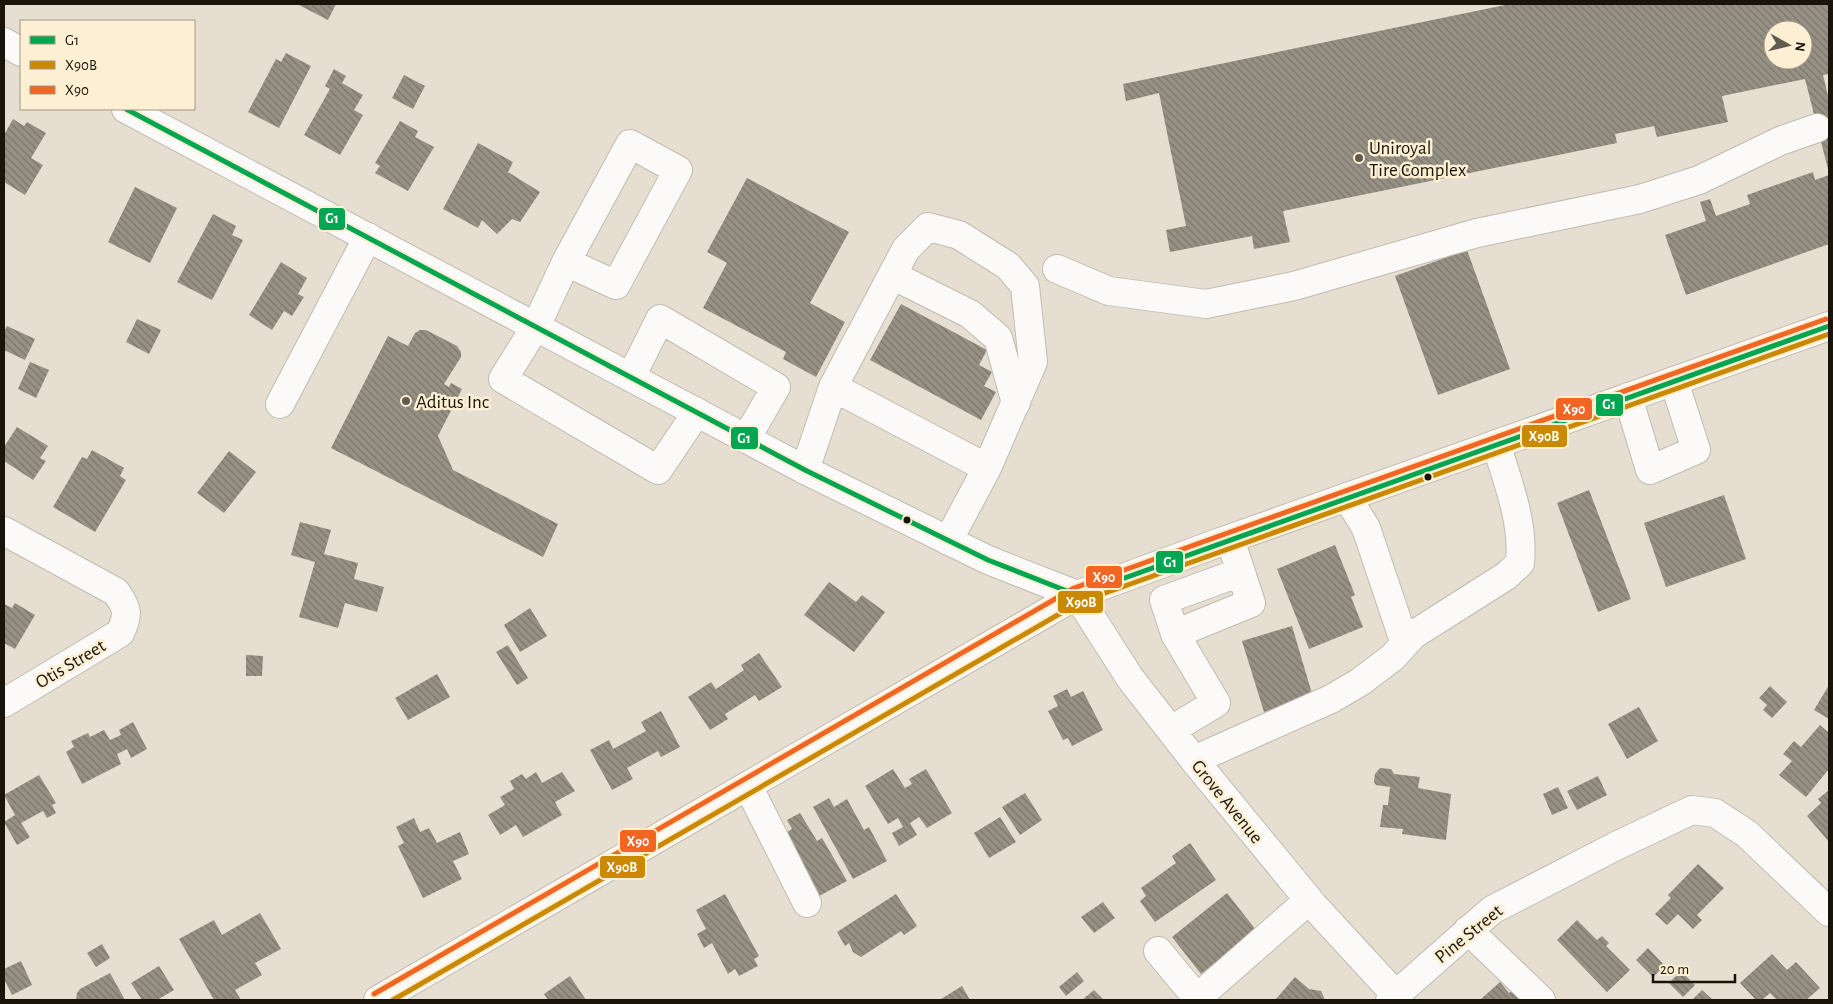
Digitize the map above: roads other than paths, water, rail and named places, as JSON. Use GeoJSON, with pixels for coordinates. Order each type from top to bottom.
{"type":"FeatureCollection","features":[{"type":"Feature","properties":{"kind":"main road"},"geometry":{"type":"LineString","coordinates":[[4,42],[20,51]]}},
{"type":"Feature","properties":{"kind":"main road"},"geometry":{"type":"LineString","coordinates":[[128,110],[805,470],[988,560],[1077,595]]}},
{"type":"Feature","properties":{"kind":"main road"},"geometry":{"type":"LineString","coordinates":[[1057,269],[1109,292],[1206,304],[1294,286],[1477,233],[1640,198],[1699,180],[1780,140],[1817,128]]}},
{"type":"Feature","properties":{"kind":"main road"},"geometry":{"type":"LineString","coordinates":[[566,262],[616,285],[678,170],[630,144],[566,262],[536,326],[503,379],[658,470],[697,412]]}},
{"type":"Feature","properties":{"kind":"main road"},"geometry":{"type":"LineString","coordinates":[[805,470],[833,387],[906,248],[928,226],[959,235],[1008,266],[1024,286],[1033,362],[987,468],[948,541]]}},
{"type":"Feature","properties":{"kind":"main road"},"geometry":{"type":"LineString","coordinates":[[280,404],[368,237]]}},
{"type":"Feature","properties":{"kind":"main road"},"geometry":{"type":"LineString","coordinates":[[892,275],[970,314],[998,338],[1016,403]]}},
{"type":"Feature","properties":{"kind":"main road"},"geometry":{"type":"LineString","coordinates":[[631,377],[660,319],[776,387],[746,439]]}},
{"type":"Feature","properties":{"kind":"main road"},"geometry":{"type":"LineString","coordinates":[[388,998],[1077,595],[1230,538],[1829,326]]}},
{"type":"Feature","properties":{"kind":"main road"},"geometry":{"type":"LineString","coordinates":[[1628,397],[1650,470],[1696,450],[1674,381]]}},
{"type":"Feature","properties":{"kind":"main road"},"geometry":{"type":"LineString","coordinates":[[833,387],[987,468]]}},
{"type":"Feature","properties":{"kind":"main road"},"geometry":{"type":"LineString","coordinates":[[1194,760],[1331,699],[1353,686],[1393,657],[1413,636],[1506,576],[1520,563],[1522,545],[1510,486],[1496,444]]}},
{"type":"Feature","properties":{"kind":"main road"},"geometry":{"type":"LineString","coordinates":[[1347,497],[1366,528],[1405,644]]}},
{"type":"Feature","properties":{"kind":"main road","name":"Otis Street"},"geometry":{"type":"LineString","coordinates":[[4,530],[116,592],[126,606],[126,620],[120,633],[4,703]]}},
{"type":"Feature","properties":{"kind":"main road"},"geometry":{"type":"LineString","coordinates":[[1175,634],[1251,603],[1230,538]]}},
{"type":"Feature","properties":{"kind":"main road"},"geometry":{"type":"LineString","coordinates":[[1241,572],[1164,600],[1175,634],[1216,703],[1243,738]]}},
{"type":"Feature","properties":{"kind":"main road","name":"Grove Avenue"},"geometry":{"type":"LineString","coordinates":[[1077,595],[1130,678],[1194,760],[1309,900],[1392,997]]}},
{"type":"Feature","properties":{"kind":"main road"},"geometry":{"type":"LineString","coordinates":[[1171,730],[1216,703]]}},
{"type":"Feature","properties":{"kind":"main road"},"geometry":{"type":"LineString","coordinates":[[748,786],[807,903]]}},
{"type":"Feature","properties":{"kind":"main road","name":"Pine Street"},"geometry":{"type":"LineString","coordinates":[[1392,997],[1492,910],[1692,810],[1714,813],[1747,834],[1829,912]]}},
{"type":"Feature","properties":{"kind":"main road"},"geometry":{"type":"LineString","coordinates":[[1158,951],[1197,998],[1309,900]]}},
{"type":"Feature","properties":{"kind":"main road"},"geometry":{"type":"LineString","coordinates":[[1468,930],[1541,1000]]}},
{"type":"Feature","properties":{"kind":"place","name":"Uniroyal Tire Complex"},"geometry":{"type":"Point","coordinates":[1359,158]}},
{"type":"Feature","properties":{"kind":"place","name":"Aditus Inc"},"geometry":{"type":"Point","coordinates":[406,401]}}]}
